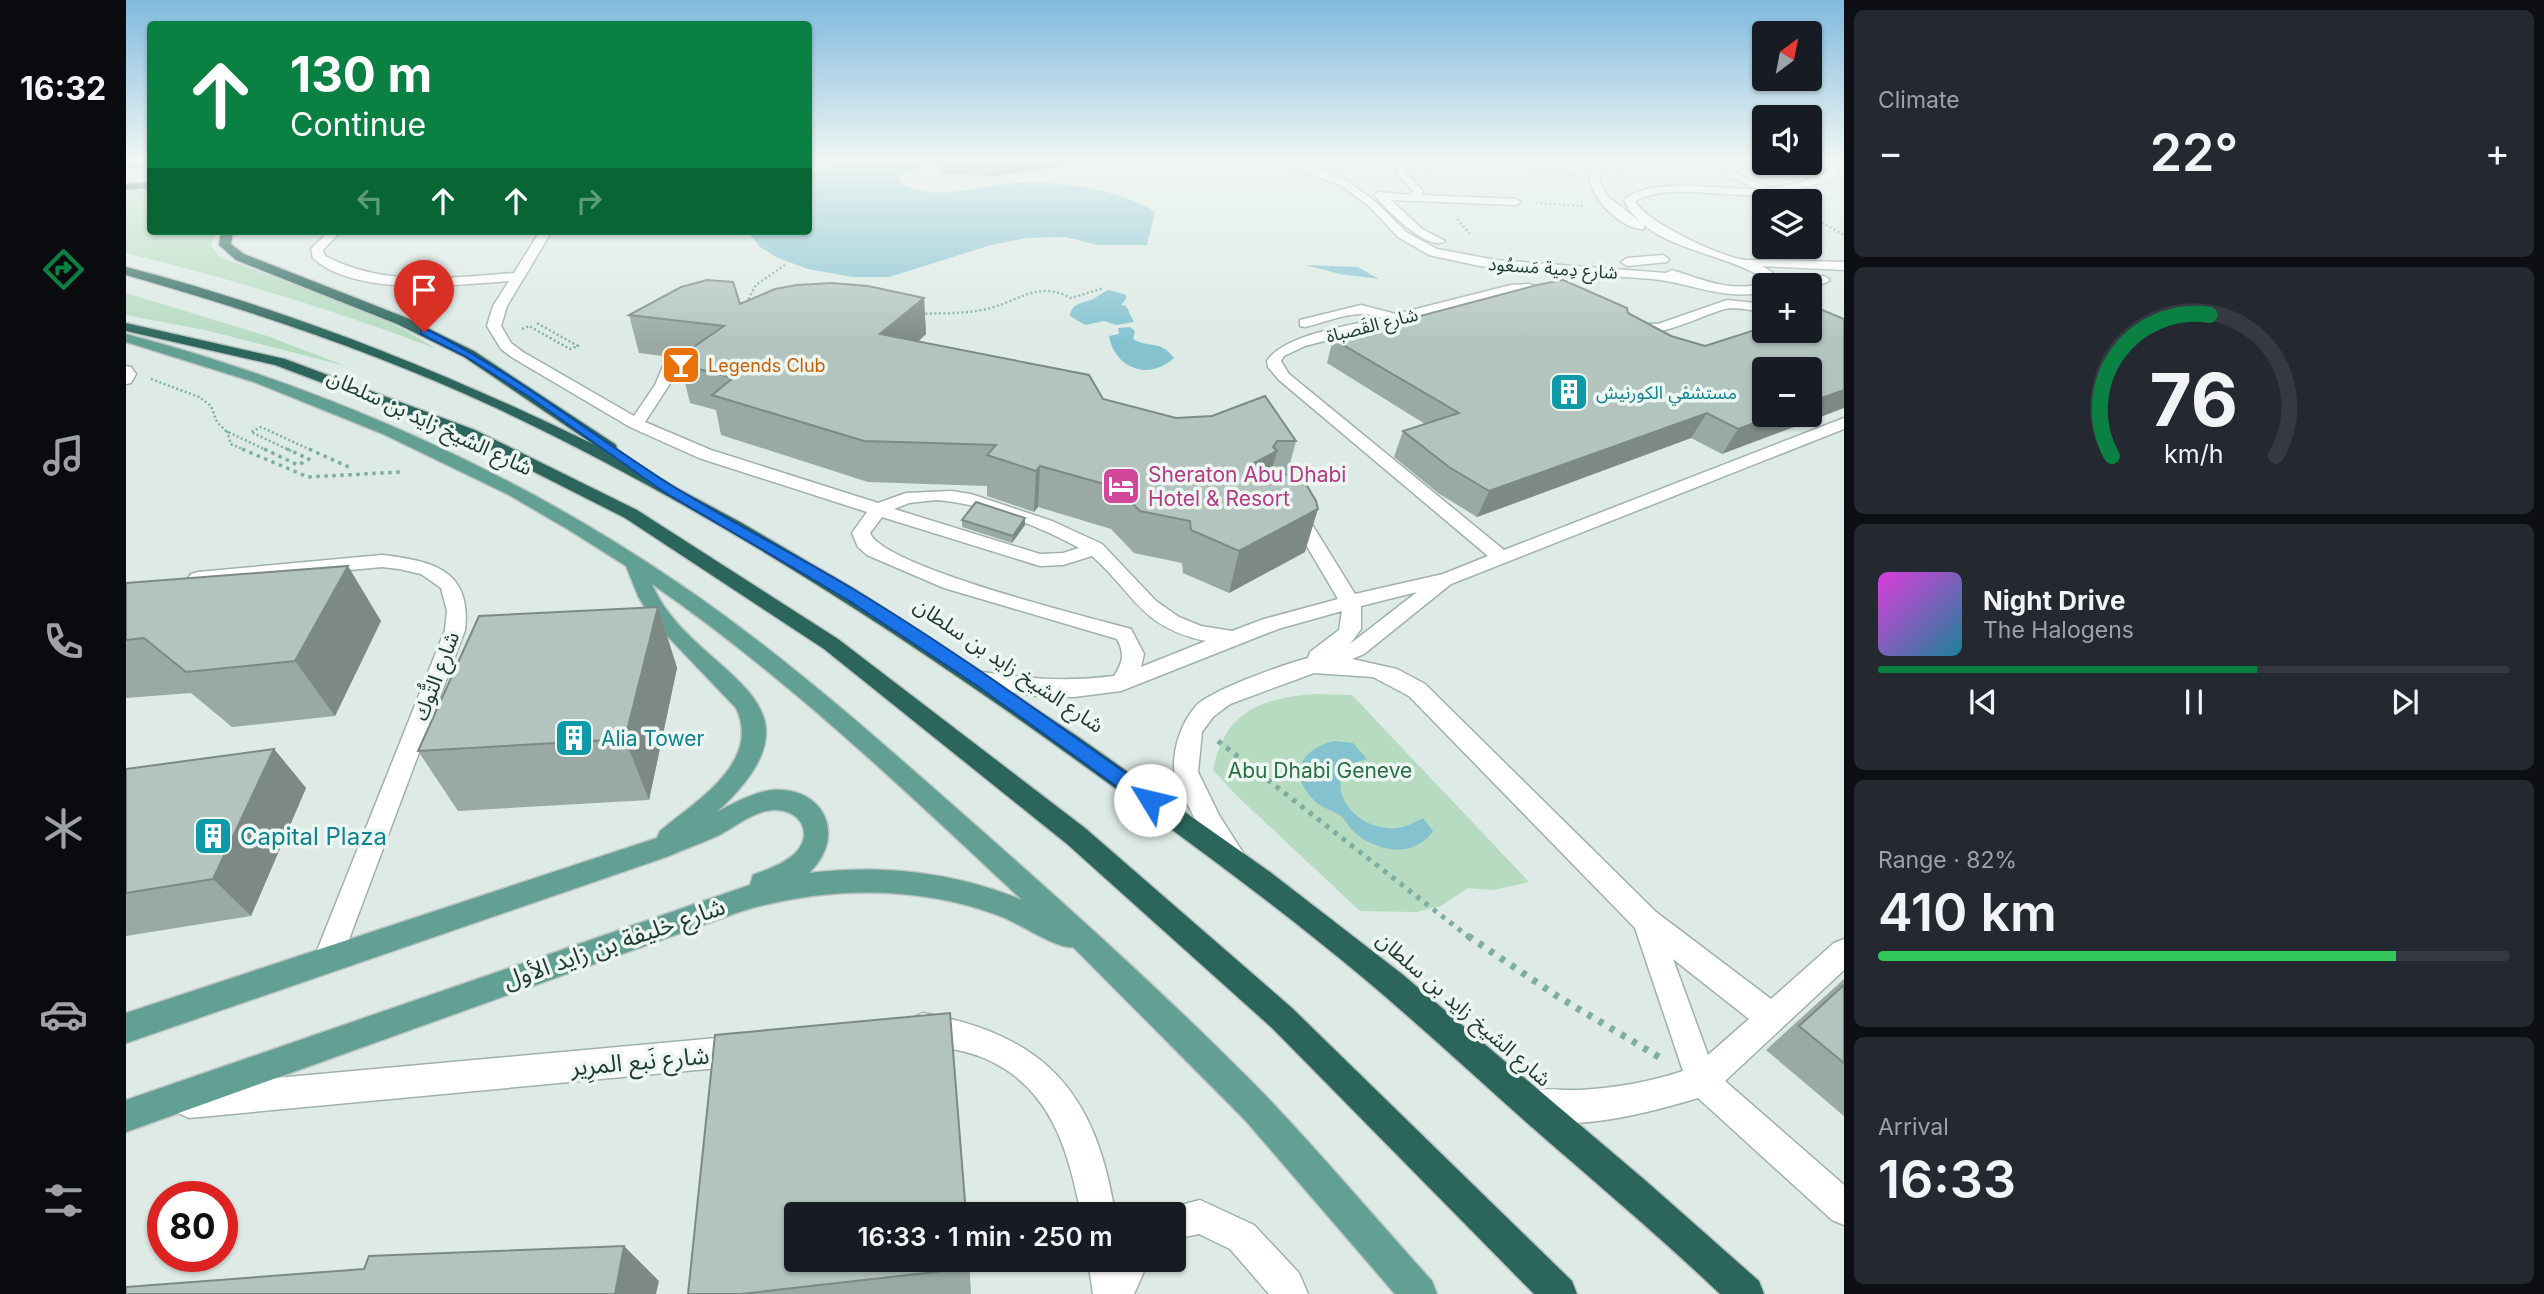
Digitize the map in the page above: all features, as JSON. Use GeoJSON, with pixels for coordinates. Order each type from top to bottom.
{"type":"FeatureCollection","features":[{"type":"Feature","properties":{"kind":"highway"},"geometry":{"type":"LineString","coordinates":[[226,235],[225,245],[240,257],[392,316],[469,354],[535,396],[668,489]]}},
{"type":"Feature","properties":{"kind":"highway","name":"شارع الشيخ زايد بن سلطان"},"geometry":{"type":"LineString","coordinates":[[126,271],[251,306],[394,359],[482,397],[668,489],[853,596],[982,680],[1236,862],[1372,967],[1746,1294]]}},
{"type":"Feature","properties":{"kind":"highway"},"geometry":{"type":"LineString","coordinates":[[126,327],[280,362],[469,433],[631,514],[831,644],[1076,836],[1272,1009],[1559,1294]]}},
{"type":"Feature","properties":{"kind":"main road","name":"شارع الشيخ زايد بن سلطان"},"geometry":{"type":"LineString","coordinates":[[126,338],[238,372],[386,429],[525,498],[634,562],[725,626],[814,697],[1105,959],[1257,1110],[1419,1294]]}},
{"type":"Feature","properties":{"kind":"main road"},"geometry":{"type":"LineString","coordinates":[[634,562],[657,612],[694,651],[735,686],[748,705],[754,724],[754,741],[741,771],[660,848]]}},
{"type":"Feature","properties":{"kind":"main road"},"geometry":{"type":"LineString","coordinates":[[126,1028],[660,848],[708,829],[763,802],[788,801],[800,804],[816,819],[819,829],[817,840],[811,854],[800,865],[694,914]]}},
{"type":"Feature","properties":{"kind":"main road","name":"شارع خليفة بن زايد الأول"},"geometry":{"type":"LineString","coordinates":[[126,1116],[694,914],[742,898],[790,887],[839,881],[887,882],[932,887],[977,897],[1021,912],[1063,933],[1105,959]]}},
{"type":"Feature","properties":{"kind":"street","name":"شارع دِمية مَسعُود"},"geometry":{"type":"LineString","coordinates":[[1386,220],[1401,236],[1420,247],[1446,256],[1489,264],[1608,271],[1683,279],[1724,290],[1752,290]]}},
{"type":"Feature","properties":{"kind":"street","name":"شارع دِمية مَسعُود"},"geometry":{"type":"LineString","coordinates":[[1407,220],[1418,231],[1463,248],[1508,255],[1630,262],[1689,253],[1724,256]]}},
{"type":"Feature","properties":{"kind":"street"},"geometry":{"type":"LineString","coordinates":[[1630,220],[1664,245],[1663,267],[1683,279]]}},
{"type":"Feature","properties":{"kind":"street"},"geometry":{"type":"LineString","coordinates":[[1649,220],[1695,247],[1741,261],[1764,273]]}},
{"type":"Feature","properties":{"kind":"street"},"geometry":{"type":"LineString","coordinates":[[331,235],[317,249],[319,258],[347,270],[395,283],[518,276]]}},
{"type":"Feature","properties":{"kind":"street"},"geometry":{"type":"LineString","coordinates":[[544,235],[495,316],[494,326],[506,346],[636,424],[748,469],[882,509],[1042,562],[1063,561],[1095,548]]}},
{"type":"Feature","properties":{"kind":"street"},"geometry":{"type":"LineString","coordinates":[[1741,261],[1844,266]]}},
{"type":"Feature","properties":{"kind":"street"},"geometry":{"type":"LineString","coordinates":[[1822,280],[1844,280]]}},
{"type":"Feature","properties":{"kind":"street","name":"شارع القَصباة"},"geometry":{"type":"LineString","coordinates":[[1502,558],[1460,526],[1284,377],[1275,367],[1274,360],[1289,346],[1520,288],[1548,293],[1569,303]]}},
{"type":"Feature","properties":{"kind":"street"},"geometry":{"type":"LineString","coordinates":[[1643,343],[1615,324],[1639,329],[1659,328],[1727,304],[1752,307]]}},
{"type":"Feature","properties":{"kind":"street"},"geometry":{"type":"LineString","coordinates":[[1305,323],[1364,308],[1378,310],[1395,318]]}},
{"type":"Feature","properties":{"kind":"street"},"geometry":{"type":"LineString","coordinates":[[636,424],[662,385],[668,369]]}},
{"type":"Feature","properties":{"kind":"street"},"geometry":{"type":"LineString","coordinates":[[982,680],[1062,688],[1121,683],[1271,624],[1448,579],[1844,423]]}},
{"type":"Feature","properties":{"kind":"street"},"geometry":{"type":"LineString","coordinates":[[1280,493],[1300,515],[1350,602],[1355,623],[1308,665]]}},
{"type":"Feature","properties":{"kind":"street"},"geometry":{"type":"LineString","coordinates":[[1154,612],[1140,627],[1124,634],[951,584],[874,551],[865,543],[861,533],[865,524],[882,509],[912,496],[948,495],[1048,526],[1095,548],[1154,612],[1181,628],[1202,636],[1237,639]]}},
{"type":"Feature","properties":{"kind":"street","name":"شارع التُّوك"},"geometry":{"type":"LineString","coordinates":[[179,579],[382,561],[429,570],[446,580],[456,594],[459,610],[455,629],[328,958]]}},
{"type":"Feature","properties":{"kind":"street"},"geometry":{"type":"LineString","coordinates":[[1236,862],[1210,822],[1186,772],[1191,730],[1205,711],[1222,698],[1357,649],[1448,579]]}},
{"type":"Feature","properties":{"kind":"street"},"geometry":{"type":"LineString","coordinates":[[1121,683],[1134,662],[1134,650],[1124,634]]}},
{"type":"Feature","properties":{"kind":"street"},"geometry":{"type":"LineString","coordinates":[[1308,665],[1366,666],[1383,670],[1418,690],[1646,921],[1770,1017]]}},
{"type":"Feature","properties":{"kind":"street"},"geometry":{"type":"LineString","coordinates":[[1646,921],[1702,1081],[1844,1208]]}},
{"type":"Feature","properties":{"kind":"street"},"geometry":{"type":"LineString","coordinates":[[1531,1105],[1578,1106],[1622,1102],[1702,1081],[1844,953]]}},
{"type":"Feature","properties":{"kind":"street"},"geometry":{"type":"LineString","coordinates":[[892,1031],[920,1028],[959,1032],[995,1045],[1029,1067],[1057,1098],[1080,1136],[1096,1202]]}},
{"type":"Feature","properties":{"kind":"street","name":"شارع نَبع المرِير"},"geometry":{"type":"LineString","coordinates":[[158,1105],[700,1056],[769,1047]]}},
{"type":"Feature","properties":{"kind":"street"},"geometry":{"type":"LineString","coordinates":[[1186,1220],[1200,1217],[1242,1237],[1290,1294]]}},
{"type":"Feature","properties":{"kind":"street"},"geometry":{"type":"LineString","coordinates":[[1109,1272],[1114,1294]]}},
{"type":"Feature","properties":{"kind":"street"},"geometry":{"type":"LineString","coordinates":[[1114,1294],[1124,1272]]}},
{"type":"Feature","properties":{"kind":"path"},"geometry":{"type":"LineString","coordinates":[[1457,220],[1479,244]]}},
{"type":"Feature","properties":{"kind":"path"},"geometry":{"type":"LineString","coordinates":[[1822,223],[1844,235]]}},
{"type":"Feature","properties":{"kind":"path"},"geometry":{"type":"LineString","coordinates":[[745,311],[744,303],[757,285],[785,265]]}},
{"type":"Feature","properties":{"kind":"path"},"geometry":{"type":"LineString","coordinates":[[910,315],[985,310],[1022,294],[1047,290],[1056,289],[1072,298],[1104,288]]}},
{"type":"Feature","properties":{"kind":"path"},"geometry":{"type":"LineString","coordinates":[[531,336],[520,330],[529,326],[570,349],[578,346],[535,322]]}},
{"type":"Feature","properties":{"kind":"path"},"geometry":{"type":"LineString","coordinates":[[127,375],[160,382],[199,397],[211,406],[217,422],[226,430],[298,465],[309,459],[251,432],[261,427],[351,468]]}},
{"type":"Feature","properties":{"kind":"path"},"geometry":{"type":"LineString","coordinates":[[226,430],[231,444],[308,477],[401,471]]}},
{"type":"Feature","properties":{"kind":"path"},"geometry":{"type":"LineString","coordinates":[[1191,730],[1213,738],[1264,772],[1394,881],[1479,945],[1584,1014],[1702,1081]]}},
{"type":"Feature","properties":{"kind":"green space"},"geometry":{"type":"Polygon","coordinates":[[[126,220],[147,220],[147,235],[215,235],[211,246],[220,257],[335,300],[401,328],[437,349],[283,296],[126,253],[126,220]]]}},
{"type":"Feature","properties":{"kind":"green space"},"geometry":{"type":"Polygon","coordinates":[[[126,293],[267,336],[346,366],[205,330],[126,315],[126,293]]]}},
{"type":"Feature","properties":{"kind":"green space","name":"Abu Dhabi Geneve"},"geometry":{"type":"Polygon","coordinates":[[[1313,694],[1352,695],[1529,882],[1493,890],[1468,888],[1441,906],[1416,912],[1360,911],[1237,796],[1213,770],[1226,734],[1247,712],[1276,700],[1313,694]]]}},
{"type":"Feature","properties":{"kind":"water"},"geometry":{"type":"Polygon","coordinates":[[[812,220],[1153,220],[1147,245],[1098,245],[1065,237],[1027,238],[991,245],[889,277],[853,277],[808,269],[778,258],[760,247],[750,235],[812,235],[812,220]]]}},
{"type":"Feature","properties":{"kind":"water"},"geometry":{"type":"Polygon","coordinates":[[[1305,265],[1358,267],[1379,279],[1340,274],[1305,265]]]}},
{"type":"Feature","properties":{"kind":"water"},"geometry":{"type":"Polygon","coordinates":[[[1109,290],[1126,295],[1121,305],[1126,306],[1134,322],[1116,325],[1104,321],[1085,325],[1070,316],[1078,304],[1109,290]]]}},
{"type":"Feature","properties":{"kind":"water"},"geometry":{"type":"Polygon","coordinates":[[[1130,327],[1135,331],[1133,339],[1164,348],[1174,358],[1154,369],[1144,370],[1126,364],[1118,357],[1109,336],[1119,334],[1118,328],[1130,327]]]}},
{"type":"Feature","properties":{"kind":"water"},"geometry":{"type":"Polygon","coordinates":[[[1334,741],[1353,743],[1367,759],[1350,764],[1340,785],[1342,796],[1355,814],[1375,826],[1392,828],[1406,826],[1423,818],[1433,831],[1425,840],[1405,849],[1383,848],[1362,838],[1340,816],[1316,802],[1302,782],[1301,765],[1312,751],[1334,741]]]}},
{"type":"Feature","properties":{"kind":"building"},"geometry":{"type":"Polygon","coordinates":[[[707,280],[733,282],[740,304],[775,289],[832,283],[868,286],[924,298],[880,334],[1089,375],[1103,399],[1176,418],[1212,416],[1265,396],[1296,441],[1277,441],[1273,447],[1277,451],[1250,465],[1303,479],[1318,509],[1239,551],[1191,530],[1190,521],[1140,511],[1115,487],[1040,466],[1036,471],[987,455],[996,445],[864,441],[712,395],[733,378],[680,364],[687,359],[679,357],[724,326],[629,315],[681,287],[707,280]]]}},
{"type":"Feature","properties":{"kind":"building","name":"مستشفي الكورنيش"},"geometry":{"type":"Polygon","coordinates":[[[1563,280],[1627,308],[1628,313],[1671,336],[1705,346],[1752,331],[1752,343],[1822,343],[1822,310],[1844,319],[1844,390],[1822,398],[1822,357],[1752,357],[1752,424],[1738,429],[1707,413],[1489,491],[1449,467],[1403,431],[1459,413],[1333,339],[1563,280]]]}},
{"type":"Feature","properties":{"kind":"building"},"geometry":{"type":"Polygon","coordinates":[[[976,502],[1025,518],[1013,536],[962,520],[976,502]]]}},
{"type":"Feature","properties":{"kind":"building"},"geometry":{"type":"Polygon","coordinates":[[[348,566],[295,661],[186,672],[144,638],[126,640],[126,583],[348,566]]]}},
{"type":"Feature","properties":{"kind":"building"},"geometry":{"type":"Polygon","coordinates":[[[658,607],[625,739],[418,751],[479,616],[658,607]]]}},
{"type":"Feature","properties":{"kind":"building"},"geometry":{"type":"Polygon","coordinates":[[[274,749],[213,879],[126,893],[126,769],[274,749]]]}},
{"type":"Feature","properties":{"kind":"building"},"geometry":{"type":"Polygon","coordinates":[[[1844,985],[1844,1063],[1799,1026],[1844,985]]]}},
{"type":"Feature","properties":{"kind":"building"},"geometry":{"type":"Polygon","coordinates":[[[950,1013],[965,1202],[784,1202],[784,1272],[935,1272],[741,1294],[688,1294],[715,1035],[950,1013]]]}},
{"type":"Feature","properties":{"kind":"building"},"geometry":{"type":"Polygon","coordinates":[[[624,1246],[615,1294],[126,1294],[126,1287],[364,1269],[369,1256],[624,1246]]]}},
{"type":"Feature","properties":{"kind":"place","name":"Legends Club"},"geometry":{"type":"Point","coordinates":[681,365]}},
{"type":"Feature","properties":{"kind":"place","name":"مستشفي الكورنيش"},"geometry":{"type":"Point","coordinates":[1569,392]}},
{"type":"Feature","properties":{"kind":"place","name":"Sheraton Abu Dhabi Hotel & Resort"},"geometry":{"type":"Point","coordinates":[1121,486]}},
{"type":"Feature","properties":{"kind":"place","name":"Alia Tower"},"geometry":{"type":"Point","coordinates":[574,738]}},
{"type":"Feature","properties":{"kind":"place","name":"Capital Plaza"},"geometry":{"type":"Point","coordinates":[213,836]}},
{"type":"Feature","properties":{"kind":"route"},"geometry":{"type":"LineString","coordinates":[[424,332],[469,354],[535,396],[668,489],[853,596],[982,680],[1150,800]]}}]}
